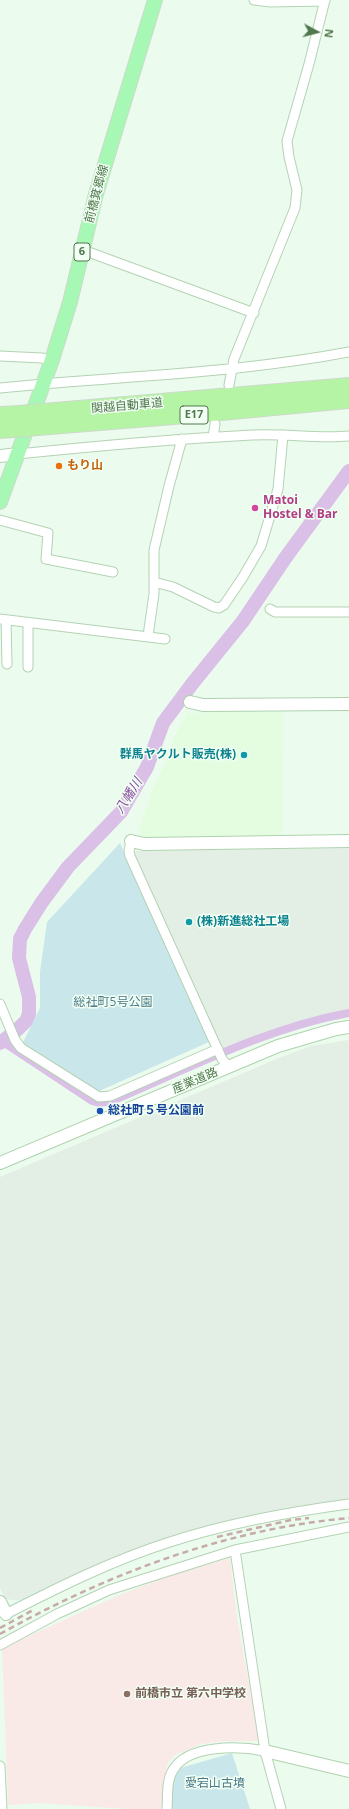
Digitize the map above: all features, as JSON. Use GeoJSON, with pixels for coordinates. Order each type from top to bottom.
{"type":"FeatureCollection","features":[{"type":"Feature","properties":{"kind":"highway","name":"関越自動車道"},"geometry":{"type":"LineString","coordinates":[[0,415],[11,424],[349,386]]}},
{"type":"Feature","properties":{"kind":"highway","name":"関越自動車道"},"geometry":{"type":"LineString","coordinates":[[40,420],[203,414],[349,400]]}},
{"type":"Feature","properties":{"kind":"main road","name":"前橋箕郷線"},"geometry":{"type":"LineString","coordinates":[[0,502],[44,384],[70,302],[96,194],[155,0]]}},
{"type":"Feature","properties":{"kind":"street"},"geometry":{"type":"LineString","coordinates":[[229,385],[234,359],[254,313],[297,201],[297,190],[289,157],[287,141],[325,1],[270,2],[254,0]]}},
{"type":"Feature","properties":{"kind":"street"},"geometry":{"type":"LineString","coordinates":[[83,250],[254,313]]}},
{"type":"Feature","properties":{"kind":"street"},"geometry":{"type":"LineString","coordinates":[[0,388],[233,369],[349,352]]}},
{"type":"Feature","properties":{"kind":"street"},"geometry":{"type":"LineString","coordinates":[[0,356],[42,358],[52,360]]}},
{"type":"Feature","properties":{"kind":"street"},"geometry":{"type":"LineString","coordinates":[[213,437],[215,424]]}},
{"type":"Feature","properties":{"kind":"street"},"geometry":{"type":"LineString","coordinates":[[0,456],[213,437],[282,435],[316,437],[349,436]]}},
{"type":"Feature","properties":{"kind":"street"},"geometry":{"type":"LineString","coordinates":[[154,582],[173,587],[214,607],[219,608],[224,605],[243,577],[261,546],[276,496],[282,435]]}},
{"type":"Feature","properties":{"kind":"street"},"geometry":{"type":"LineString","coordinates":[[148,636],[154,582],[153,561],[169,486],[182,440]]}},
{"type":"Feature","properties":{"kind":"street"},"geometry":{"type":"LineString","coordinates":[[0,520],[48,533],[46,559],[113,572]]}},
{"type":"Feature","properties":{"kind":"street"},"geometry":{"type":"LineString","coordinates":[[270,609],[275,612],[349,612]]}},
{"type":"Feature","properties":{"kind":"street"},"geometry":{"type":"LineString","coordinates":[[7,664],[3,620],[165,639]]}},
{"type":"Feature","properties":{"kind":"street"},"geometry":{"type":"LineString","coordinates":[[28,623],[28,667]]}},
{"type":"Feature","properties":{"kind":"street"},"geometry":{"type":"LineString","coordinates":[[190,702],[203,705],[349,704]]}},
{"type":"Feature","properties":{"kind":"street"},"geometry":{"type":"LineString","coordinates":[[228,1066],[222,1059],[130,856],[129,851],[132,841],[144,844],[349,841]]}},
{"type":"Feature","properties":{"kind":"street"},"geometry":{"type":"LineString","coordinates":[[0,1004],[21,1048],[102,1098],[110,1096],[218,1050]]}},
{"type":"Feature","properties":{"kind":"street","name":"産業道路"},"geometry":{"type":"LineString","coordinates":[[0,1163],[278,1046],[336,1029],[349,1027]]}},
{"type":"Feature","properties":{"kind":"street"},"geometry":{"type":"LineString","coordinates":[[0,1602],[6,1614],[72,1581],[169,1542],[247,1522],[349,1504]]}},
{"type":"Feature","properties":{"kind":"street"},"geometry":{"type":"LineString","coordinates":[[0,1645],[56,1614],[109,1590],[235,1550],[349,1527]]}},
{"type":"Feature","properties":{"kind":"street"},"geometry":{"type":"LineString","coordinates":[[235,1550],[265,1751],[279,1808]]}},
{"type":"Feature","properties":{"kind":"street"},"geometry":{"type":"LineString","coordinates":[[167,1809],[171,1774],[176,1766],[185,1758],[227,1748],[265,1751],[349,1771]]}},
{"type":"Feature","properties":{"kind":"street"},"geometry":{"type":"LineString","coordinates":[[0,1766],[2,1809]]}},
{"type":"Feature","properties":{"kind":"shaded area","name":"群馬ヤクルト販売(株)"},"geometry":{"type":"Polygon","coordinates":[[[284,711],[282,837],[141,839],[138,834],[153,787],[169,756],[175,735],[187,713],[284,711]]]}},
{"type":"Feature","properties":{"kind":"shaded area","name":"(株)新進総社工場"},"geometry":{"type":"Polygon","coordinates":[[[349,848],[349,1011],[323,1015],[281,1026],[222,1052],[133,854],[136,851],[349,848]]]}},
{"type":"Feature","properties":{"kind":"shaded area"},"geometry":{"type":"Polygon","coordinates":[[[349,1040],[349,1500],[223,1523],[23,1601],[5,1599],[0,1588],[0,1177],[281,1057],[311,1046],[349,1040]]]}},
{"type":"Feature","properties":{"kind":"shaded area","name":"前橋市立 第六中学校"},"geometry":{"type":"Polygon","coordinates":[[[230,1558],[237,1618],[259,1741],[224,1741],[201,1744],[175,1755],[167,1765],[161,1809],[128,1809],[38,1803],[8,1805],[2,1648],[115,1597],[171,1575],[230,1558]]]}},
{"type":"Feature","properties":{"kind":"green space","name":"総社町5号公園"},"geometry":{"type":"Polygon","coordinates":[[[120,843],[211,1041],[97,1092],[22,1044],[40,1008],[40,972],[47,922],[120,843]]]}},
{"type":"Feature","properties":{"kind":"green space","name":"愛宕山古墳"},"geometry":{"type":"Polygon","coordinates":[[[232,1753],[250,1809],[169,1809],[171,1781],[177,1769],[232,1753]]]}},
{"type":"Feature","properties":{"kind":"waterway","name":"八幡川"},"geometry":{"type":"LineString","coordinates":[[0,1043],[17,1030],[26,1021],[29,1014],[29,997],[19,958],[20,939],[25,929],[42,902],[68,867],[121,812],[147,767],[163,723],[192,684],[243,621],[286,557],[349,471]]}},
{"type":"Feature","properties":{"kind":"waterway"},"geometry":{"type":"LineString","coordinates":[[0,1040],[92,1101],[99,1103],[112,1101],[229,1050],[288,1028],[349,1013]]}},
{"type":"Feature","properties":{"kind":"railway"},"geometry":{"type":"LineString","coordinates":[[217,1537],[291,1520],[309,1518]]}},
{"type":"Feature","properties":{"kind":"railway"},"geometry":{"type":"LineString","coordinates":[[0,1634],[82,1592],[168,1558],[258,1532],[349,1518]]}},
{"type":"Feature","properties":{"kind":"railway"},"geometry":{"type":"LineString","coordinates":[[0,1628],[35,1609]]}},
{"type":"Feature","properties":{"kind":"place","name":"もり山"},"geometry":{"type":"Point","coordinates":[59,466]}},
{"type":"Feature","properties":{"kind":"place","name":"Matoi Hostel & Bar"},"geometry":{"type":"Point","coordinates":[255,508]}},
{"type":"Feature","properties":{"kind":"place","name":"群馬ヤクルト販売(株)"},"geometry":{"type":"Point","coordinates":[244,755]}},
{"type":"Feature","properties":{"kind":"place","name":"(株)新進総社工場"},"geometry":{"type":"Point","coordinates":[189,922]}},
{"type":"Feature","properties":{"kind":"place","name":"総社町５号公園前"},"geometry":{"type":"Point","coordinates":[100,1111]}},
{"type":"Feature","properties":{"kind":"place","name":"前橋市立 第六中学校"},"geometry":{"type":"Point","coordinates":[127,1694]}}]}
